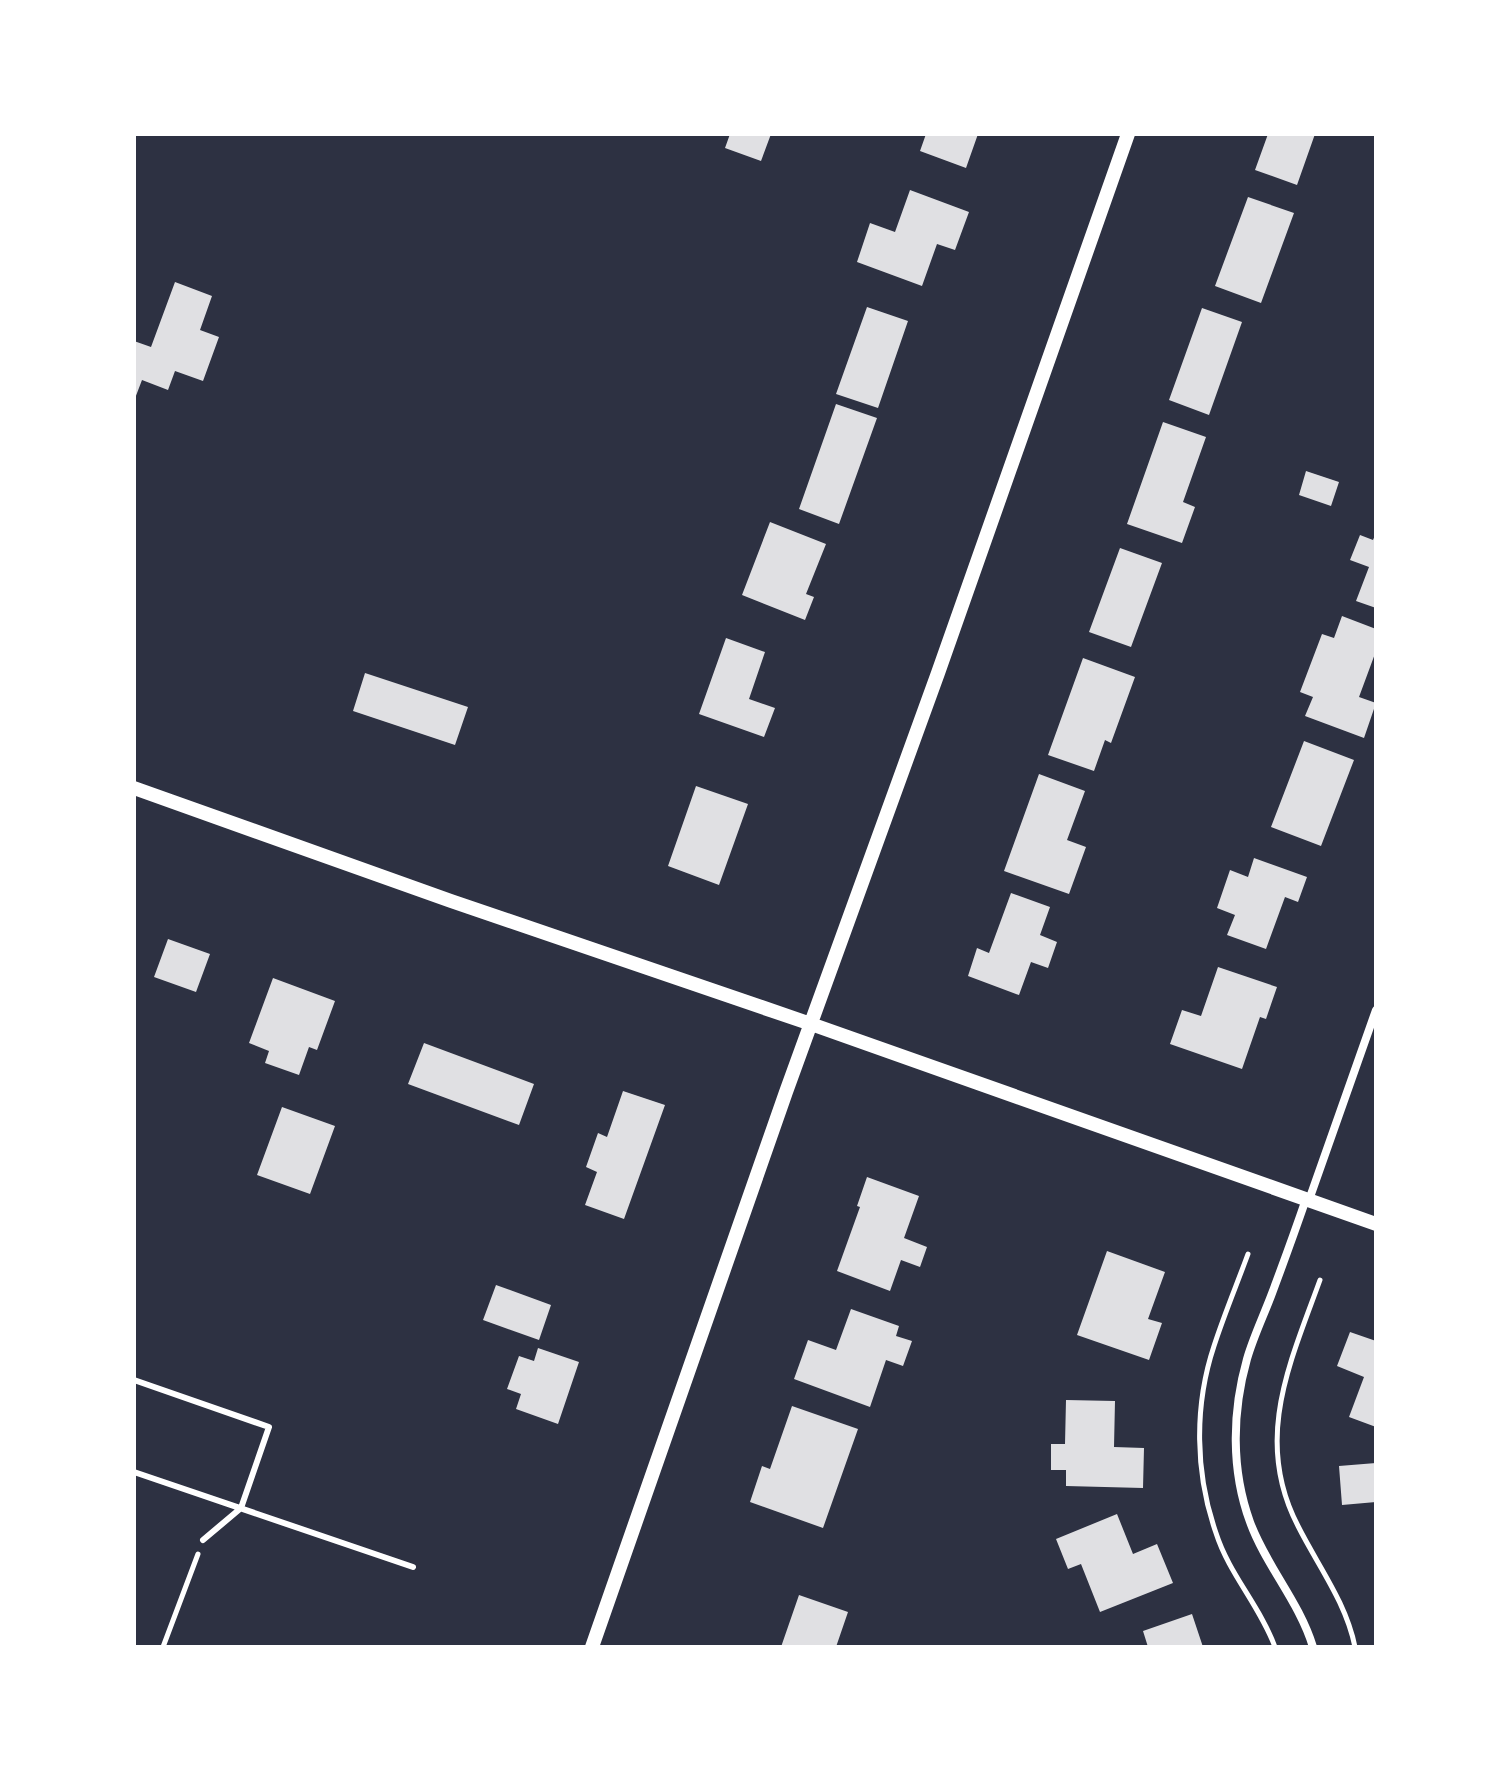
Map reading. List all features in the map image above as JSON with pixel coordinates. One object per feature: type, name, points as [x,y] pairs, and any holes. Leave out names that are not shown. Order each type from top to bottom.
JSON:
[{"type":"street","points":[[592,1647],[1128,134]]},
{"type":"street","points":[[134,788],[1376,1224]]},
{"type":"street","points":[[1313,1647],[1300,1613],[1250,1521],[1238,1474],[1236,1431],[1239,1393],[1248,1358],[1376,1010]]},
{"type":"lane","points":[[134,1380],[269,1427],[241,1508],[203,1540]]},
{"type":"lane","points":[[134,1472],[413,1567]]},
{"type":"path","points":[[1320,1280],[1287,1370],[1280,1400],[1278,1467],[1289,1507],[1336,1595],[1355,1647]]},
{"type":"path","points":[[163,1647],[203,1540]]},
{"type":"building","points":[[730,134],[771,134],[761,161],[725,148]]},
{"type":"building","points":[[926,134],[978,134],[966,168],[920,151]]},
{"type":"building","points":[[1268,134],[1315,134],[1297,185],[1255,170]]},
{"type":"building","points":[[910,190],[969,212],[955,250],[937,244],[922,286],[857,262],[870,223],[895,232]]},
{"type":"building","points":[[1248,197],[1294,213],[1261,303],[1215,286]]},
{"type":"building","points":[[175,282],[212,296],[200,330],[219,337],[203,381],[175,371],[168,390],[142,380],[134,401],[134,341],[151,347]]},
{"type":"building","points":[[867,307],[908,321],[878,408],[836,394]]},
{"type":"building","points":[[1202,308],[1242,322],[1209,415],[1169,400]]},
{"type":"building","points":[[836,404],[877,418],[839,524],[799,509]]},
{"type":"building","points":[[1163,422],[1206,437],[1183,502],[1195,507],[1182,543],[1127,524]]},
{"type":"building","points":[[1306,471],[1339,482],[1331,506],[1299,495]]},
{"type":"building","points":[[770,522],[826,544],[806,594],[814,597],[805,620],[742,595]]},
{"type":"building","points":[[1376,533],[1376,608],[1356,601],[1369,567],[1350,560],[1360,535],[1373,540]]},
{"type":"building","points":[[1120,548],[1162,563],[1131,647],[1089,632]]},
{"type":"building","points":[[1342,616],[1376,629],[1376,651],[1359,697],[1376,703],[1364,738],[1305,716],[1313,697],[1300,692],[1322,634],[1334,638]]},
{"type":"building","points":[[726,638],[765,652],[749,699],[775,708],[764,737],[699,714]]},
{"type":"building","points":[[1083,658],[1135,677],[1111,743],[1105,740],[1094,771],[1048,755]]},
{"type":"building","points":[[365,673],[468,707],[455,745],[353,711]]},
{"type":"building","points":[[1304,741],[1354,760],[1321,846],[1271,827]]},
{"type":"building","points":[[1039,774],[1085,791],[1067,840],[1086,847],[1069,894],[1004,871]]},
{"type":"building","points":[[696,786],[748,804],[719,885],[668,866]]},
{"type":"building","points":[[1254,858],[1307,877],[1298,902],[1285,897],[1266,949],[1227,935],[1235,915],[1217,908],[1230,870],[1248,877]]},
{"type":"building","points":[[1011,893],[1050,907],[1040,935],[1057,942],[1048,968],[1031,962],[1019,995],[968,976],[977,948],[989,953]]},
{"type":"building","points":[[168,939],[210,954],[196,992],[154,977]]},
{"type":"building","points":[[1218,967],[1277,987],[1266,1019],[1260,1017],[1242,1069],[1170,1044],[1182,1010],[1201,1016]]},
{"type":"building","points":[[273,978],[335,1001],[317,1050],[309,1047],[299,1075],[265,1063],[269,1051],[249,1043]]},
{"type":"building","points":[[424,1043],[534,1084],[519,1125],[408,1084]]},
{"type":"building","points":[[623,1091],[665,1105],[624,1219],[585,1205],[597,1172],[586,1167],[598,1133],[607,1137]]},
{"type":"building","points":[[282,1107],[335,1126],[310,1194],[257,1175]]},
{"type":"building","points":[[867,1177],[919,1196],[904,1238],[927,1247],[920,1267],[901,1260],[890,1291],[837,1271],[860,1207],[857,1206]]},
{"type":"building","points":[[1107,1251],[1165,1272],[1148,1319],[1162,1323],[1149,1360],[1077,1335]]},
{"type":"building","points":[[496,1285],[551,1305],[539,1340],[483,1320]]},
{"type":"building","points":[[851,1309],[899,1326],[896,1336],[912,1341],[903,1366],[886,1360],[870,1407],[794,1379],[808,1340],[836,1350]]},
{"type":"building","points":[[1350,1332],[1376,1341],[1376,1427],[1349,1417],[1364,1377],[1337,1366]]},
{"type":"building","points":[[538,1348],[579,1362],[558,1424],[516,1409],[521,1394],[507,1389],[519,1356],[534,1361]]},
{"type":"building","points":[[1066,1400],[1115,1401],[1114,1447],[1144,1448],[1143,1488],[1066,1486],[1066,1470],[1051,1470],[1051,1444],[1065,1444]]},
{"type":"building","points":[[792,1406],[858,1429],[823,1528],[750,1502],[762,1466],[770,1469]]},
{"type":"building","points":[[1376,1463],[1376,1502],[1342,1505],[1339,1466]]},
{"type":"building","points":[[1117,1514],[1133,1554],[1157,1544],[1173,1583],[1100,1612],[1081,1564],[1068,1569],[1056,1539]]},
{"type":"building","points":[[799,1595],[848,1612],[836,1647],[781,1647]]},
{"type":"building","points":[[1192,1614],[1203,1647],[1148,1647],[1143,1631]]}]
